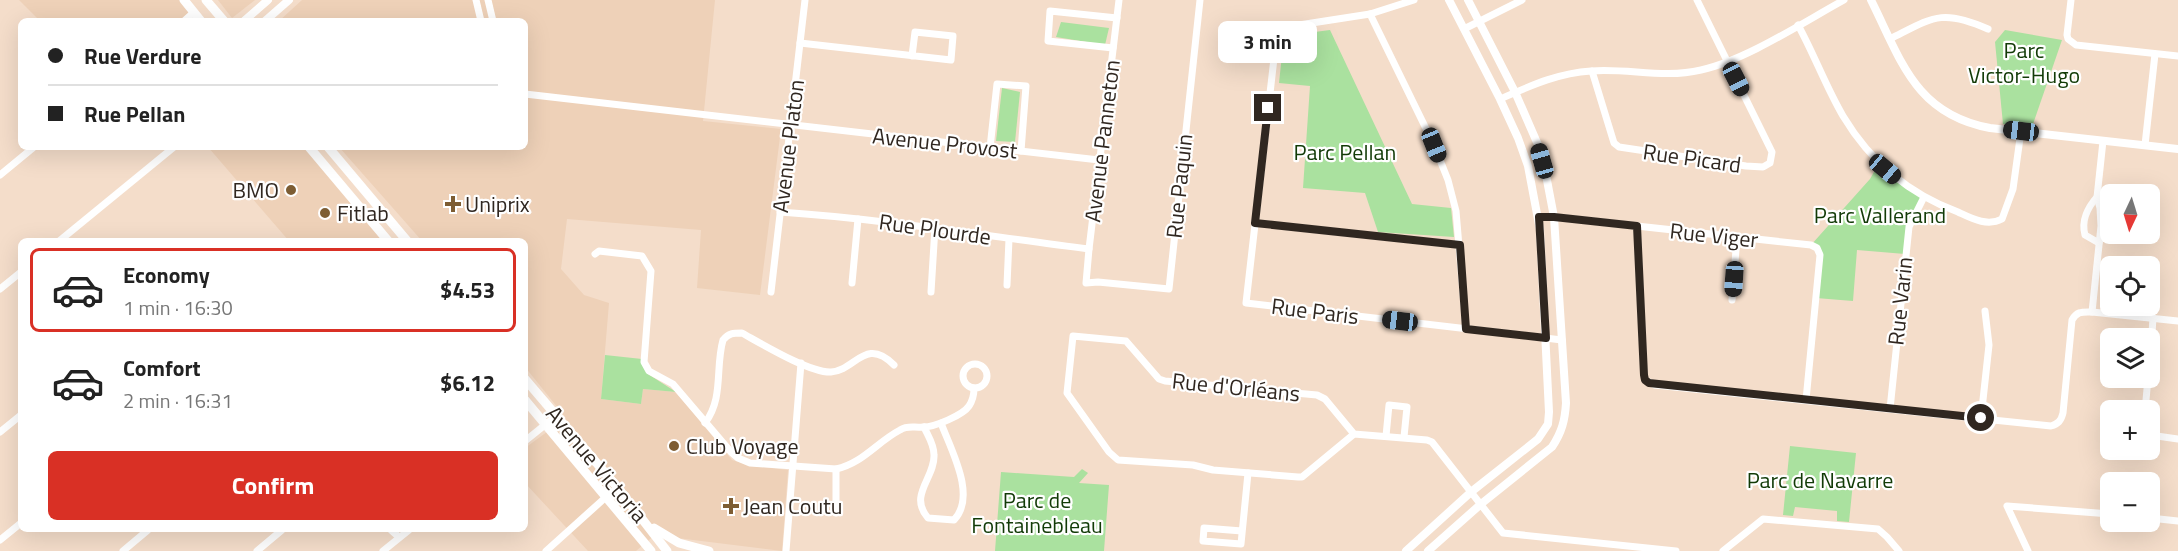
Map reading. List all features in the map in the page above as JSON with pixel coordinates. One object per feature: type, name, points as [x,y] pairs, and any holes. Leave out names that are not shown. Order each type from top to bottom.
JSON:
[{"type":"main road","points":[[184,0],[199,18]]},
{"type":"main road","points":[[206,0],[221,18]]},
{"type":"main road","points":[[312,150],[386,238]]},
{"type":"main road","points":[[331,150],[405,238]]},
{"type":"main road","name":"Avenue Victoria","points":[[528,383],[648,524],[667,551]]},
{"type":"main road","name":"Avenue Victoria","points":[[528,404],[651,551]]},
{"type":"main road","points":[[648,524],[678,543],[709,551]]},
{"type":"street","points":[[247,18],[268,0]]},
{"type":"street","points":[[268,18],[289,0]]},
{"type":"street","points":[[476,0],[481,18]]},
{"type":"street","points":[[488,0],[492,18]]},
{"type":"street","name":"Avenue Platon","points":[[771,292],[806,0]]},
{"type":"street","name":"Avenue Panneton","points":[[1086,283],[1119,0]]},
{"type":"street","name":"Rue Paquin","points":[[1086,283],[1098,282],[1169,290],[1200,0]]},
{"type":"street","points":[[1414,0],[1370,14],[1286,27],[1277,32],[1255,223],[1460,245]]},
{"type":"street","points":[[1406,551],[1471,492],[1538,439],[1548,424],[1539,217],[1528,166],[1500,99],[1449,0]]},
{"type":"street","points":[[1428,551],[1481,504],[1552,447],[1565,422],[1566,403],[1554,217],[1539,147],[1515,92],[1468,0]]},
{"type":"street","points":[[1464,29],[1522,0]]},
{"type":"street","points":[[1697,0],[1729,61]]},
{"type":"street","points":[[1500,99],[1549,78],[1592,71],[1678,74],[1710,68],[1729,61],[1844,0]]},
{"type":"street","points":[[1871,0],[1912,83],[1930,101],[1960,120],[1990,128],[2178,149]]},
{"type":"street","points":[[2071,0],[2068,39],[2076,45],[2178,56]]},
{"type":"street","points":[[1113,48],[1048,41],[1050,10],[1117,18]]},
{"type":"street","points":[[187,18],[194,12]]},
{"type":"street","points":[[1370,14],[1434,145],[1448,180],[1456,211],[1466,329]]},
{"type":"street","points":[[1890,39],[1934,17],[1970,21],[1988,29]]},
{"type":"street","points":[[1798,25],[1843,116],[1861,141],[1885,169],[1924,197],[1979,221],[1988,223],[2002,219],[2013,189],[2021,131]]},
{"type":"street","points":[[801,43],[912,56],[951,60],[953,36],[915,32],[912,56]]},
{"type":"street","points":[[2145,145],[2155,54]]},
{"type":"street","name":"Rue Picard","points":[[1592,71],[1614,143],[1619,147],[1763,167],[1770,163],[1772,152],[1729,61]]},
{"type":"street","points":[[990,148],[997,84],[1026,86],[1021,151]]},
{"type":"street","name":"Avenue Provost","points":[[528,94],[1100,160]]},
{"type":"street","points":[[2092,312],[2099,243],[2100,208],[2097,197],[2103,141]]},
{"type":"street","points":[[0,176],[30,150]]},
{"type":"street","points":[[63,238],[170,150]]},
{"type":"street","name":"Rue Varin","points":[[1890,409],[1909,227],[1924,197]]},
{"type":"street","points":[[2097,197],[2091,205],[2083,228],[2085,235],[2099,243]]},
{"type":"street","name":"Rue Plourde","points":[[780,212],[935,227],[1089,249]]},
{"type":"street","name":"Rue Viger","points":[[1539,217],[1811,245],[1817,248],[1820,255],[1806,400]]},
{"type":"street","points":[[852,283],[858,219]]},
{"type":"street","name":"Rue Paris","points":[[1255,223],[1246,303],[1562,340]]},
{"type":"street","points":[[1637,226],[1645,380],[1655,385],[2051,426],[2057,424],[2063,413],[2072,320],[2079,312],[2178,321]]},
{"type":"street","points":[[931,292],[935,227]]},
{"type":"street","points":[[1732,300],[1737,237]]},
{"type":"street","points":[[1007,285],[1009,239]]},
{"type":"street","points":[[595,254],[599,251],[642,256],[651,271],[644,362],[648,371],[673,384],[731,452],[750,463],[836,469],[857,462],[897,431],[906,427],[924,428],[941,423],[966,410],[973,399],[974,388]]},
{"type":"street","points":[[0,290],[18,275]]},
{"type":"street","points":[[1981,418],[1989,345],[1985,312]]},
{"type":"street","points":[[2152,328],[2153,318]]},
{"type":"street","points":[[705,423],[712,414],[717,401],[722,345],[727,335],[733,333],[742,333],[822,372],[837,371],[861,356],[869,354],[886,358],[894,365]]},
{"type":"street","name":"Rue d'Orléans","points":[[1248,473],[1213,470],[1194,465],[1118,460],[1109,452],[1067,393],[1073,336],[1126,342],[1159,379],[1165,381],[1317,395],[1325,399],[1354,434]]},
{"type":"street","points":[[786,551],[801,363]]},
{"type":"street","points":[[1386,436],[1389,405],[1407,407],[1404,437]]},
{"type":"street","points":[[528,439],[556,416]]},
{"type":"street","points":[[0,432],[18,417]]},
{"type":"street","points":[[924,428],[931,441],[934,454],[933,468],[923,485],[921,497],[923,512],[928,518],[954,520],[961,512],[964,485],[941,423]]},
{"type":"street","points":[[1242,531],[1204,528],[1203,542],[1241,544],[1248,473],[1302,477],[1354,434],[1404,437],[1432,442],[1499,529],[1509,535],[1676,551]]},
{"type":"street","points":[[2160,437],[2178,440]]},
{"type":"street","points":[[836,469],[836,513]]},
{"type":"street","points":[[546,551],[618,488]]},
{"type":"street","points":[[2028,551],[2007,506],[2100,513]]},
{"type":"street","points":[[1723,551],[1762,519],[1878,529],[1899,551]]},
{"type":"street","points":[[2160,519],[2178,521]]},
{"type":"street","points":[[0,540],[18,525]]},
{"type":"street","points":[[123,551],[146,532]]},
{"type":"street","points":[[257,551],[280,532]]},
{"type":"street","points":[[393,532],[399,537]]},
{"type":"street","points":[[383,551],[406,532]]},
{"type":"shaded area","points":[[19,0],[179,0],[194,18],[37,18]]},
{"type":"shaded area","points":[[218,0],[255,0],[232,18]]},
{"type":"shaded area","points":[[302,0],[715,0],[703,121],[781,129],[760,295],[697,288],[701,230],[567,219],[561,269],[584,295],[609,303],[601,399],[641,404],[643,389],[676,392],[732,460],[752,466],[788,470],[782,551],[677,538],[662,529],[636,551],[588,551],[528,486],[528,446],[566,418],[528,371],[528,238],[419,238],[342,150],[528,150],[528,18],[282,18]]},
{"type":"shaded area","points":[[211,150],[307,150],[381,238],[286,238]]},
{"type":"green space","points":[[1061,22],[1109,28],[1105,45],[1056,37]]},
{"type":"green space","name":"Parc Pellan","points":[[1330,30],[1412,204],[1451,208],[1454,237],[1378,232],[1365,193],[1303,188],[1310,86],[1279,83],[1284,36]]},
{"type":"green space","name":"Parc Victor-Hugo","points":[[2005,30],[2062,40],[2032,127],[2003,124],[1995,42]]},
{"type":"green space","points":[[1002,88],[1020,92],[1015,142],[996,141]]},
{"type":"green space","name":"Parc Vallerand","points":[[1879,163],[1924,197],[1913,216],[1905,254],[1857,250],[1853,301],[1816,298],[1820,255],[1811,245],[1870,179]]},
{"type":"green space","points":[[605,355],[642,359],[648,374],[676,392],[643,389],[641,404],[601,399]]},
{"type":"green space","name":"Parc de Navarre","points":[[1790,446],[1856,453],[1849,522],[1837,521],[1837,511],[1795,507],[1793,516],[1783,515]]},
{"type":"green space","name":"Parc de Fontainebleau","points":[[1082,469],[1088,473],[1079,483],[1109,485],[1104,551],[995,551],[1001,472],[1074,477]]},
{"type":"place","name":"BMO","points":[[291,190]]},
{"type":"place","name":"Uniprix","points":[[453,204]]},
{"type":"place","name":"Fitlab","points":[[325,213]]},
{"type":"place","name":"Club Voyage","points":[[674,446]]},
{"type":"place","name":"Jean Coutu","points":[[731,506]]},
{"type":"route","points":[[1268,108],[1255,223],[1460,245],[1466,329],[1546,338],[1539,217],[1637,226],[1644,375],[1645,380],[1649,383],[1981,418]]}]
